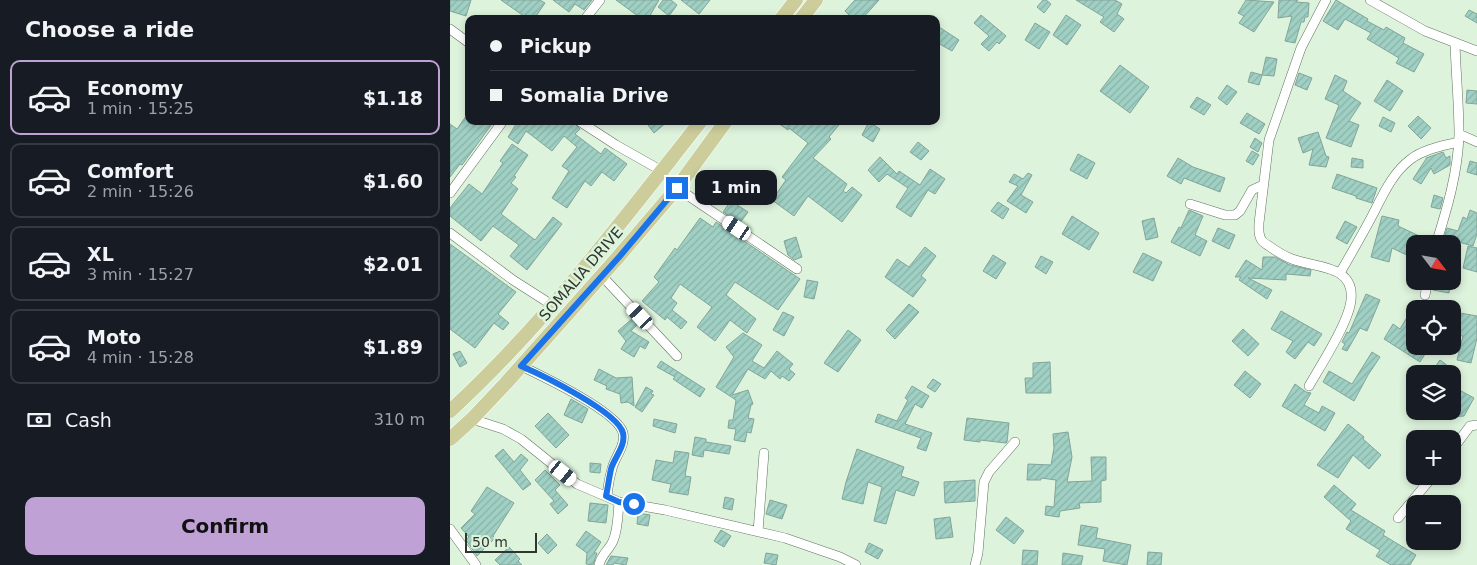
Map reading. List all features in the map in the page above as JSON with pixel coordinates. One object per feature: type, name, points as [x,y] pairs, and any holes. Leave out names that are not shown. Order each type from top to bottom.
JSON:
[{"type":"main road","points":[[784,15],[796,0]]},
{"type":"main road","points":[[804,15],[816,0]]},
{"type":"main road","name":"SOMALIA DRIVE","points":[[450,411],[552,305],[662,171],[697,125]]},
{"type":"main road","name":"SOMALIA DRIVE","points":[[450,440],[472,419],[602,276],[677,188],[723,125]]},
{"type":"street","points":[[588,15],[600,0]]},
{"type":"street","points":[[1310,386],[1333,345],[1348,311],[1352,299],[1349,283],[1340,273],[1293,260],[1274,250],[1261,241],[1259,233],[1262,185],[1269,140],[1301,48],[1326,0]]},
{"type":"street","points":[[1370,0],[1425,31],[1477,51]]},
{"type":"street","points":[[450,29],[465,41]]},
{"type":"street","points":[[1439,235],[1455,170],[1458,138],[1455,44]]},
{"type":"street","points":[[450,193],[500,125]]},
{"type":"street","points":[[585,125],[662,171]]},
{"type":"street","points":[[1340,273],[1373,215],[1382,194],[1400,168],[1413,157],[1458,138],[1477,142]]},
{"type":"street","points":[[1190,204],[1225,215],[1235,215],[1240,211],[1252,190],[1262,185]]},
{"type":"street","points":[[677,188],[797,270]]},
{"type":"street","points":[[450,233],[513,280],[552,305]]},
{"type":"street","points":[[602,276],[677,356]]},
{"type":"street","points":[[1425,294],[1426,290]]},
{"type":"street","points":[[521,366],[580,396],[616,423],[623,432],[623,442],[612,467],[606,496]]},
{"type":"street","points":[[472,419],[515,435],[577,484],[619,502],[665,510],[758,532],[840,556],[856,565]]},
{"type":"street","points":[[1461,438],[1470,426],[1477,425]]},
{"type":"street","points":[[975,565],[978,553],[984,482],[989,472],[1015,442]]},
{"type":"street","points":[[758,532],[764,453]]},
{"type":"street","points":[[1398,518],[1426,485]]},
{"type":"street","points":[[599,565],[601,558],[613,541],[619,502]]},
{"type":"street","points":[[450,529],[476,565]]},
{"type":"building","points":[[450,0],[471,0],[465,16],[450,11]]},
{"type":"building","points":[[501,0],[540,0],[545,3],[537,15],[522,15]]},
{"type":"building","points":[[553,0],[592,0],[584,10],[575,4],[569,12]]},
{"type":"building","points":[[616,0],[659,0],[650,15],[637,15]]},
{"type":"building","points":[[663,0],[671,0],[677,5],[670,15],[658,7]]},
{"type":"building","points":[[681,0],[710,0],[699,14]]},
{"type":"building","points":[[855,0],[879,0],[866,15],[849,15],[845,11]]},
{"type":"building","points":[[1043,0],[1051,4],[1044,13],[1037,7]]},
{"type":"building","points":[[1076,0],[1115,0],[1122,4],[1117,14],[1124,19],[1114,32],[1100,22],[1104,17]]},
{"type":"building","points":[[1246,0],[1274,2],[1254,32],[1239,23],[1244,16],[1238,13]]},
{"type":"building","points":[[1279,0],[1298,0],[1296,2],[1309,3],[1308,17],[1305,17],[1304,22],[1301,22],[1295,43],[1285,41],[1292,16],[1278,18]]},
{"type":"building","points":[[1336,0],[1368,19],[1367,21],[1384,30],[1386,27],[1405,38],[1403,43],[1424,54],[1414,72],[1396,63],[1399,58],[1367,39],[1371,33],[1345,19],[1338,30],[1323,21]]},
{"type":"building","points":[[1469,10],[1477,14],[1477,23],[1465,16]]},
{"type":"building","points":[[981,15],[1006,36],[989,51],[981,44],[989,36],[974,23]]},
{"type":"building","points":[[1066,15],[1081,25],[1067,45],[1053,35]]},
{"type":"building","points":[[1035,23],[1050,32],[1039,49],[1025,40]]},
{"type":"building","points":[[940,28],[959,40],[952,51],[940,44]]},
{"type":"building","points":[[1266,57],[1277,59],[1274,76],[1262,75]]},
{"type":"building","points":[[1120,65],[1149,87],[1130,113],[1100,91]]},
{"type":"building","points":[[1251,72],[1262,75],[1259,85],[1248,82]]},
{"type":"building","points":[[1299,73],[1312,78],[1307,90],[1295,85]]},
{"type":"building","points":[[1335,75],[1347,81],[1343,91],[1361,103],[1349,121],[1359,125],[1351,147],[1326,138],[1339,105],[1325,99]]},
{"type":"building","points":[[1387,80],[1403,91],[1390,111],[1374,101]]},
{"type":"building","points":[[1227,85],[1237,92],[1227,105],[1218,98]]},
{"type":"building","points":[[1467,90],[1477,91],[1477,104],[1466,103]]},
{"type":"building","points":[[1197,97],[1211,105],[1204,115],[1190,107]]},
{"type":"building","points":[[1247,113],[1265,124],[1259,134],[1240,123]]},
{"type":"building","points":[[1418,116],[1431,128],[1421,139],[1408,126]]},
{"type":"building","points":[[1383,117],[1395,123],[1391,132],[1379,126]]},
{"type":"building","points":[[465,118],[465,125],[491,125],[462,165],[460,164],[450,177],[450,124],[457,129]]},
{"type":"building","points":[[516,125],[576,125],[580,129],[575,134],[601,154],[605,148],[627,164],[614,181],[602,172],[591,186],[585,181],[567,208],[552,198],[569,171],[562,166],[577,147],[564,136],[552,151],[526,131],[518,144],[508,137]]},
{"type":"building","points":[[648,125],[663,125],[654,133]]},
{"type":"building","points":[[781,125],[839,125],[829,137],[831,139],[813,158],[847,184],[843,191],[846,193],[852,187],[862,195],[842,222],[808,196],[794,216],[772,200],[786,180],[782,177],[808,143],[789,128],[788,130]]},
{"type":"building","points":[[867,125],[874,125],[880,129],[873,142],[862,135]]},
{"type":"building","points":[[1318,132],[1326,156],[1329,157],[1326,167],[1309,165],[1313,149],[1303,153],[1298,138]]},
{"type":"building","points":[[1255,138],[1262,143],[1258,152],[1250,147]]},
{"type":"building","points":[[918,142],[929,151],[921,160],[910,152]]},
{"type":"building","points":[[512,144],[528,155],[511,183],[518,189],[501,214],[535,240],[553,217],[562,224],[527,270],[510,256],[519,245],[493,226],[481,241],[450,216],[450,208],[469,184],[482,194],[503,163],[500,161]]},
{"type":"building","points":[[1252,151],[1259,155],[1253,165],[1246,161]]},
{"type":"building","points":[[1443,152],[1446,158],[1450,156],[1450,165],[1434,174],[1431,168],[1421,184],[1413,179],[1426,158]]},
{"type":"building","points":[[1078,154],[1095,163],[1087,179],[1070,170]]},
{"type":"building","points":[[880,157],[897,174],[899,171],[920,185],[930,169],[945,179],[935,194],[928,190],[911,217],[896,207],[908,188],[887,174],[879,182],[868,170]]},
{"type":"building","points":[[1178,158],[1193,167],[1225,178],[1220,192],[1184,178],[1181,184],[1167,176]]},
{"type":"building","points":[[1352,158],[1363,160],[1363,168],[1351,167]]},
{"type":"building","points":[[1470,161],[1477,163],[1477,175],[1467,172]]},
{"type":"building","points":[[1028,173],[1032,175],[1021,195],[1033,202],[1026,213],[1007,201],[1018,186],[1009,182],[1014,174],[1023,179]]},
{"type":"building","points":[[1337,174],[1377,188],[1372,203],[1332,188]]},
{"type":"building","points":[[1434,195],[1443,198],[1440,209],[1431,207]]},
{"type":"building","points":[[731,201],[748,212],[740,223],[723,212]]},
{"type":"building","points":[[998,202],[1009,209],[1003,219],[991,211]]},
{"type":"building","points":[[1189,210],[1203,216],[1195,235],[1207,241],[1200,256],[1171,242],[1179,227],[1181,228]]},
{"type":"building","points":[[1470,210],[1477,213],[1477,234],[1473,246],[1461,243],[1461,235],[1445,235],[1447,228],[1458,231],[1463,217],[1467,219]]},
{"type":"building","points":[[1072,216],[1099,233],[1089,250],[1062,234]]},
{"type":"building","points":[[1382,216],[1399,220],[1398,226],[1417,235],[1406,235],[1406,255],[1392,248],[1389,262],[1371,257]]},
{"type":"building","points":[[700,218],[713,227],[716,222],[800,279],[778,310],[735,282],[726,295],[756,319],[747,333],[730,320],[715,341],[697,327],[712,307],[680,284],[671,298],[677,303],[672,310],[687,322],[681,329],[667,317],[665,320],[642,301],[659,282],[654,277],[675,248],[677,250]]},
{"type":"building","points":[[1154,218],[1158,237],[1146,240],[1142,221]]},
{"type":"building","points":[[1345,221],[1357,227],[1347,244],[1336,238]]},
{"type":"building","points":[[1218,228],[1235,235],[1229,249],[1212,241]]},
{"type":"building","points":[[796,237],[802,257],[794,260],[788,255],[784,241]]},
{"type":"building","points":[[450,244],[516,292],[498,314],[509,323],[503,330],[494,323],[475,348],[450,329]]},
{"type":"building","points":[[1468,246],[1477,248],[1477,272],[1463,268]]},
{"type":"building","points":[[925,247],[936,256],[921,276],[926,280],[913,297],[885,277],[897,259],[909,267]]},
{"type":"building","points":[[1143,253],[1162,262],[1153,281],[1133,272]]},
{"type":"building","points":[[993,255],[1006,263],[996,279],[983,271]]},
{"type":"building","points":[[1041,256],[1053,262],[1046,274],[1035,267]]},
{"type":"building","points":[[1263,257],[1275,257],[1290,265],[1311,270],[1310,276],[1286,274],[1286,280],[1248,278],[1272,290],[1267,299],[1239,280],[1241,277],[1235,277],[1246,260],[1262,270]]},
{"type":"building","points":[[807,280],[818,282],[814,299],[804,297]]},
{"type":"building","points":[[1433,290],[1450,290],[1449,293]]},
{"type":"building","points":[[1366,294],[1380,300],[1367,331],[1360,328],[1347,351],[1342,349],[1345,344],[1342,342],[1347,332],[1349,333]]},
{"type":"building","points":[[909,304],[919,312],[895,339],[886,330]]},
{"type":"building","points":[[1281,311],[1322,334],[1314,346],[1308,342],[1295,359],[1286,352],[1293,341],[1271,329]]},
{"type":"building","points":[[783,312],[794,317],[784,336],[773,330]]},
{"type":"building","points":[[1461,313],[1477,316],[1477,338],[1471,363],[1457,360],[1458,355],[1461,355],[1463,336],[1461,336]]},
{"type":"building","points":[[633,318],[638,324],[631,331],[649,342],[645,349],[640,346],[634,357],[621,349],[626,341],[618,331]]},
{"type":"building","points":[[1406,319],[1406,353],[1384,339],[1393,324],[1400,329]]},
{"type":"building","points":[[1243,329],[1259,344],[1248,356],[1232,341]]},
{"type":"building","points":[[848,330],[861,340],[838,372],[824,363]]},
{"type":"building","points":[[743,333],[762,345],[752,361],[764,368],[777,351],[793,364],[789,369],[795,374],[789,381],[782,376],[780,379],[771,371],[765,379],[748,369],[732,395],[748,390],[753,404],[751,405],[748,418],[754,419],[751,433],[747,432],[745,442],[734,440],[736,429],[728,428],[729,420],[733,420],[736,400],[716,387],[734,357],[726,347]]},
{"type":"building","points":[[460,351],[467,363],[460,367],[453,354]]},
{"type":"building","points":[[1372,352],[1380,357],[1354,401],[1323,382],[1329,371],[1352,384]]},
{"type":"building","points":[[1409,355],[1424,355],[1420,362]]},
{"type":"building","points":[[1440,360],[1447,365],[1436,365]]},
{"type":"building","points":[[661,361],[705,389],[700,397],[673,379],[675,377],[657,367]]},
{"type":"building","points":[[1050,362],[1051,393],[1026,393],[1025,378],[1033,378],[1033,363]]},
{"type":"building","points":[[599,369],[616,378],[632,377],[634,406],[628,402],[621,403],[620,394],[606,389],[607,386],[594,380]]},
{"type":"building","points":[[1245,371],[1261,384],[1250,398],[1234,385]]},
{"type":"building","points":[[933,379],[941,384],[935,392],[927,387]]},
{"type":"building","points":[[1295,384],[1306,392],[1311,393],[1304,405],[1319,413],[1322,406],[1335,413],[1325,431],[1282,406]]},
{"type":"building","points":[[912,386],[929,396],[922,408],[915,404],[905,424],[932,433],[926,451],[917,448],[921,438],[875,422],[878,414],[897,421],[908,400],[905,398]]},
{"type":"building","points":[[646,387],[653,391],[651,394],[654,395],[642,412],[635,407]]},
{"type":"building","points":[[1461,391],[1474,398],[1464,416],[1461,416]]},
{"type":"building","points":[[571,399],[588,409],[582,423],[564,415]]},
{"type":"building","points":[[548,413],[569,435],[556,448],[535,426]]},
{"type":"building","points":[[967,418],[1009,423],[1007,442],[964,440]]},
{"type":"building","points":[[654,419],[677,424],[675,433],[653,426]]},
{"type":"building","points":[[1348,424],[1381,455],[1369,469],[1353,455],[1338,478],[1317,465]]},
{"type":"building","points":[[1068,432],[1072,457],[1067,482],[1092,481],[1091,457],[1106,457],[1106,480],[1101,481],[1101,502],[1079,503],[1080,508],[1060,511],[1059,517],[1045,515],[1046,506],[1054,507],[1056,480],[1041,478],[1041,480],[1027,480],[1028,464],[1051,465],[1054,448],[1053,434]]},
{"type":"building","points":[[695,437],[706,439],[706,442],[731,446],[729,454],[704,450],[703,457],[692,455]]},
{"type":"building","points":[[503,449],[514,462],[521,454],[528,460],[520,470],[531,484],[523,490],[495,456]]},
{"type":"building","points":[[857,449],[904,467],[901,476],[919,482],[914,496],[896,490],[886,524],[874,521],[882,487],[868,482],[863,504],[842,499]]},
{"type":"building","points":[[675,451],[689,453],[685,476],[691,477],[688,495],[669,492],[671,484],[652,480],[656,460],[673,463]]},
{"type":"building","points":[[590,463],[601,464],[600,473],[590,472]]},
{"type":"building","points":[[545,470],[560,485],[555,490],[568,505],[558,514],[550,504],[554,501],[535,480]]},
{"type":"building","points":[[975,480],[975,501],[945,503],[944,482]]},
{"type":"building","points":[[1334,485],[1356,504],[1351,510],[1385,531],[1383,535],[1416,555],[1410,565],[1391,565],[1376,556],[1380,550],[1346,529],[1351,521],[1324,497]]},
{"type":"building","points":[[487,487],[514,503],[493,536],[495,538],[477,556],[466,540],[469,537],[461,528],[475,514],[471,511]]},
{"type":"building","points":[[725,497],[734,499],[732,510],[723,508]]},
{"type":"building","points":[[770,500],[787,505],[782,519],[766,514]]},
{"type":"building","points":[[590,503],[608,505],[606,523],[588,521]]},
{"type":"building","points":[[638,513],[650,515],[648,526],[637,524]]},
{"type":"building","points":[[950,517],[953,537],[936,539],[934,519]]},
{"type":"building","points":[[1006,517],[1024,531],[1014,544],[996,530]]},
{"type":"building","points":[[1081,525],[1098,528],[1096,538],[1131,545],[1127,565],[1103,561],[1105,549],[1078,545]]},
{"type":"building","points":[[721,530],[731,536],[724,547],[714,541]]},
{"type":"building","points":[[586,531],[601,542],[594,553],[597,553],[593,565],[586,564],[587,553],[576,545]]},
{"type":"building","points":[[547,534],[557,545],[548,554],[538,543]]},
{"type":"building","points":[[869,543],[883,550],[878,559],[865,552]]},
{"type":"building","points":[[509,547],[520,559],[518,561],[522,565],[500,565],[495,560]]},
{"type":"building","points":[[1023,550],[1038,551],[1037,565],[1022,565]]},
{"type":"building","points":[[1148,552],[1162,553],[1161,565],[1147,565]]},
{"type":"building","points":[[766,553],[778,555],[776,565],[764,563]]},
{"type":"building","points":[[1063,553],[1083,556],[1081,565],[1062,565]]},
{"type":"building","points":[[611,556],[628,558],[626,565],[614,563],[613,565],[606,565]]},
{"type":"route","points":[[634,504],[619,502],[606,496],[612,467],[623,442],[623,432],[616,423],[580,396],[521,366],[620,256],[677,188]]}]
